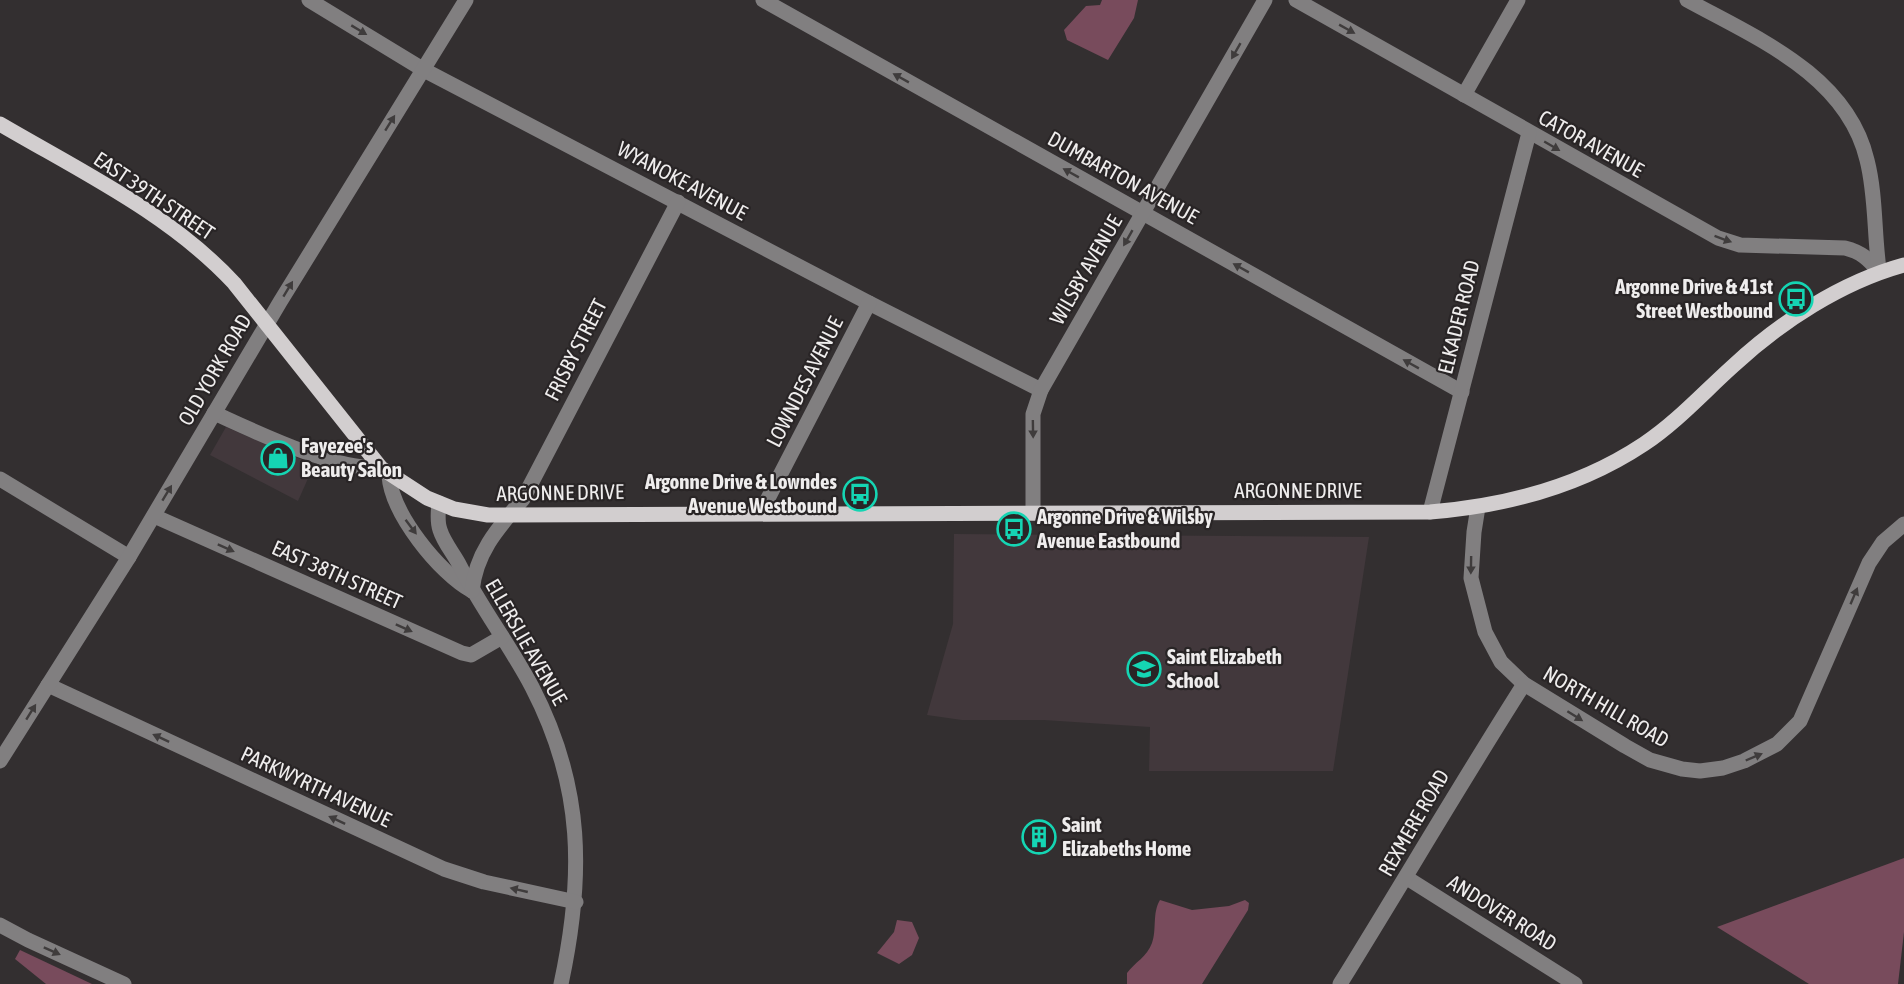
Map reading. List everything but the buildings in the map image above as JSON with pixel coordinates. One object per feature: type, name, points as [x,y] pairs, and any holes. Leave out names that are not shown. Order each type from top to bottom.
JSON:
[{"type":"main road","name":"EAST 39TH STREET","points":[[0,124],[185,237],[228,276],[267,324]]},
{"type":"main road","name":"ARGONNE DRIVE","points":[[385,471],[415,492],[438,503],[470,512],[509,516],[761,512],[1430,512],[1478,507],[1563,484],[1628,454],[1682,414],[1734,365],[1778,329],[1826,299],[1879,272],[1904,265]]},
{"type":"main road","points":[[267,324],[385,471]]},
{"type":"street","name":"WYANOKE AVENUE","points":[[309,0],[424,69],[869,303],[1041,390]]},
{"type":"street","name":"OLD YORK ROAD","points":[[0,761],[129,557],[267,324],[466,0]]},
{"type":"street","name":"DUMBARTON AVENUE","points":[[763,0],[1462,393]]},
{"type":"street","name":"WILSBY AVENUE","points":[[1033,513],[1033,414],[1041,390],[1265,0]]},
{"type":"street","name":"CATOR AVENUE","points":[[1296,0],[1718,238],[1740,245],[1845,248],[1857,251],[1870,259],[1879,272]]},
{"type":"street","points":[[1464,95],[1518,0]]},
{"type":"street","points":[[1688,0],[1802,66],[1834,97],[1854,128],[1867,159],[1879,272]]},
{"type":"street","name":"ELKADER ROAD","points":[[1430,512],[1462,393],[1482,302],[1529,133]]},
{"type":"street","name":"FRISBY STREET","points":[[472,591],[478,559],[490,537],[523,499],[678,202]]},
{"type":"street","name":"LOWNDES AVENUE","points":[[761,512],[869,303]]},
{"type":"street","points":[[214,413],[327,459],[363,469],[385,471],[401,513],[449,575],[472,591]]},
{"type":"street","points":[[0,479],[129,557]]},
{"type":"street","name":"ELLERSLIE AVENUE","points":[[438,503],[439,528],[472,591],[502,637],[546,717],[565,775],[576,842],[576,902],[561,984]]},
{"type":"street","name":"NORTH HILL ROAD","points":[[1478,507],[1471,570],[1485,632],[1502,662],[1524,684],[1650,760],[1700,771],[1723,768],[1744,761],[1770,748],[1800,721],[1869,563],[1883,542],[1904,524]]},
{"type":"street","name":"EAST 38TH STREET","points":[[154,516],[462,653],[471,655],[502,637]]},
{"type":"street","name":"REXMERE ROAD","points":[[1340,984],[1407,878],[1464,778],[1524,684]]},
{"type":"street","name":"PARKWYRTH AVENUE","points":[[48,685],[435,865],[484,882],[576,902]]},
{"type":"street","name":"ANDOVER ROAD","points":[[1407,878],[1575,984]]},
{"type":"street","points":[[0,925],[124,984]]},
{"type":"shaded area","points":[[1102,0],[1138,0],[1134,18],[1108,60],[1067,40],[1064,30],[1086,6],[1100,5]]},
{"type":"shaded area","points":[[226,427],[314,465],[298,501],[210,455]]},
{"type":"shaded area","name":"Saint Elizabeth School","points":[[954,534],[1369,537],[1333,771],[1149,771],[1150,727],[1044,720],[962,720],[927,715],[953,624]]},
{"type":"shaded area","points":[[1904,858],[1904,932],[1898,984],[1809,984],[1717,927]]},
{"type":"shaded area","points":[[1160,900],[1192,910],[1229,906],[1245,900],[1249,903],[1248,910],[1202,984],[1127,984],[1127,973],[1147,952],[1152,943],[1156,910]]},
{"type":"shaded area","points":[[897,920],[912,922],[919,938],[912,955],[899,964],[877,953],[894,932]]},
{"type":"shaded area","points":[[20,950],[92,984],[46,984],[15,959]]},
{"type":"place","name":"Argonne Drive & 41st Street Westbound","points":[[1796,299]]},
{"type":"place","name":"Fayezee's Beauty Salon","points":[[278,458]]},
{"type":"place","name":"Argonne Drive & Lowndes Avenue Westbound","points":[[860,494]]},
{"type":"place","name":"Argonne Drive & Wilsby Avenue Eastbound","points":[[1014,529]]},
{"type":"place","name":"Saint Elizabeth School","points":[[1144,669]]},
{"type":"place","name":"Saint Elizabeths Home","points":[[1039,837]]}]
